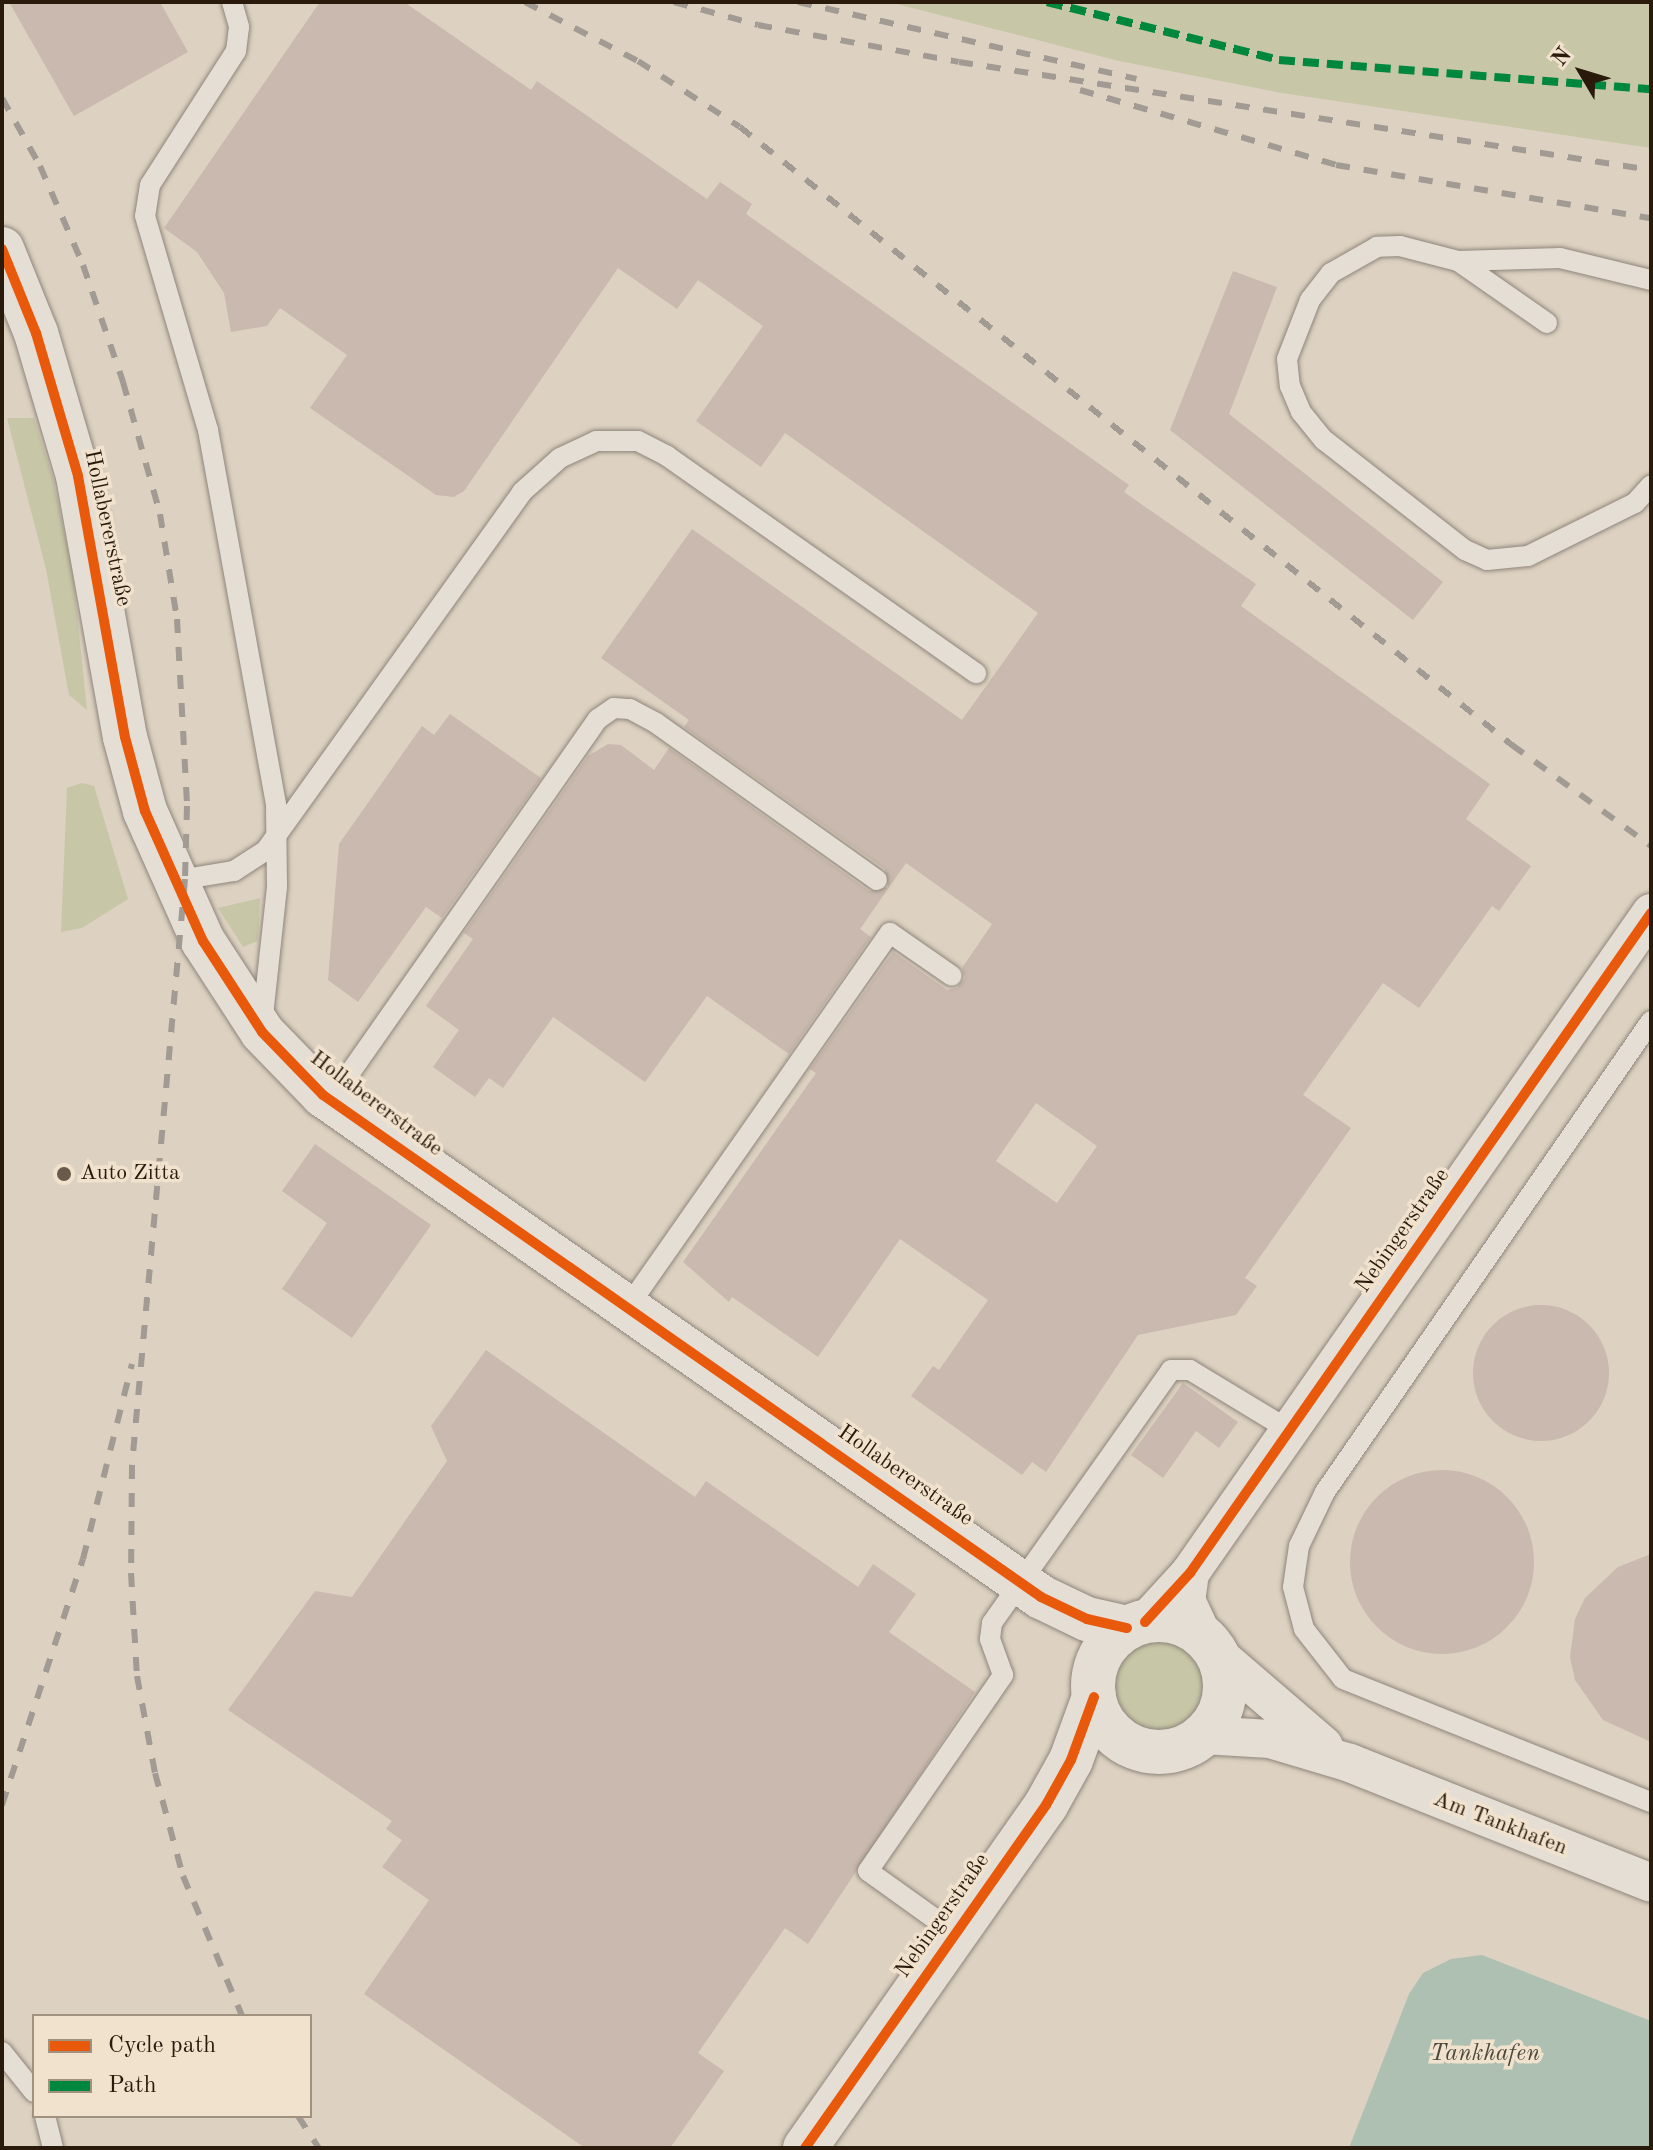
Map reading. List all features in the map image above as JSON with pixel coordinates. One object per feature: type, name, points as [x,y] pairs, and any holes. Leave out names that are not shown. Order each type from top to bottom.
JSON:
[{"type":"street","name":"Hollabererstraße","points":[[2,249],[36,333],[74,462],[125,737],[145,811],[173,881],[228,986],[262,1032],[331,1100],[1031,1590],[1087,1619],[1136,1625]]},
{"type":"street","name":"Nebingerstraße","points":[[805,2148],[1046,1805],[1071,1760],[1110,1641],[1136,1625],[1190,1573],[1651,913]]},
{"type":"street","points":[[1094,1683],[1110,1730],[1141,1749],[1179,1748],[1203,1735],[1222,1703],[1224,1678],[1186,1600],[1190,1573]]},
{"type":"street","name":"Hollabererstraße","points":[[1031,1590],[1081,1638],[1094,1683]]},
{"type":"street","points":[[1136,1625],[1175,1622],[1210,1645]]},
{"type":"street","name":"Am Tankhafen","points":[[1210,1645],[1282,1714],[1350,1763]]},
{"type":"street","name":"Am Tankhafen","points":[[1203,1735],[1270,1739],[1350,1763],[1651,1883]]},
{"type":"street","name":"Nebingerstraße","points":[[1046,1805],[1101,1767],[1141,1749]]},
{"type":"lane","points":[[232,2],[239,27],[236,51],[150,185],[145,216],[208,430],[263,723],[278,835],[262,1032]]},
{"type":"lane","points":[[1651,280],[1560,258],[1458,261],[1400,246],[1377,247],[1331,273],[1310,300],[1287,359],[1301,412],[1324,440],[1465,550],[1487,560],[1528,556],[1635,503],[1651,485]]},
{"type":"lane","points":[[1458,261],[1547,323]]},
{"type":"lane","points":[[173,881],[248,866],[278,835],[522,492],[560,458],[596,441],[622,438],[654,448],[976,673]]},
{"type":"lane","points":[[331,1100],[598,719],[614,708],[630,709],[656,723],[877,880]]},
{"type":"lane","points":[[627,1308],[890,933],[952,976]]},
{"type":"lane","points":[[1651,1021],[1325,1492],[1299,1546],[1293,1587],[1304,1629],[1343,1679],[1651,1802]]},
{"type":"lane","points":[[956,1934],[868,1871],[1003,1675],[993,1654],[992,1623],[1031,1590],[1171,1370],[1190,1370],[1289,1430]]},
{"type":"lane","points":[[2,2052],[32,2090]]},
{"type":"lane","points":[[46,2118],[53,2148]]},
{"type":"shaded area","points":[[889,2],[1651,2],[1651,148],[1282,93],[1119,61]]},
{"type":"shaded area","points":[[7,418],[34,418],[53,478],[73,575],[87,710],[69,695],[46,569]]},
{"type":"shaded area","points":[[82,783],[94,786],[128,899],[82,928],[61,932],[67,788]]},
{"type":"shaded area","points":[[260,898],[258,941],[243,947],[218,908]]},
{"type":"shaded area","points":[[1160,1640],[1177,1643],[1192,1653],[1202,1668],[1205,1685],[1202,1702],[1192,1717],[1177,1727],[1160,1730],[1143,1727],[1128,1717],[1118,1702],[1115,1685],[1118,1668],[1128,1653],[1143,1643]]},
{"type":"water","name":"Tankhafen","points":[[1482,1955],[1651,2021],[1651,2148],[1349,2148],[1409,1994],[1423,1973],[1451,1959]]},
{"type":"building","points":[[9,2],[160,2],[188,52],[74,116]]},
{"type":"building","points":[[320,2],[404,2],[531,90],[537,81],[707,199],[720,182],[752,204],[746,214],[1129,485],[1124,492],[1256,584],[1241,606],[1490,784],[1466,819],[1531,866],[1499,911],[1492,906],[1419,1008],[1383,983],[1303,1095],[1351,1128],[1245,1278],[1257,1286],[1236,1315],[1138,1335],[1046,1472],[1032,1462],[1022,1475],[911,1396],[933,1366],[939,1370],[988,1300],[900,1239],[818,1357],[732,1297],[729,1302],[683,1262],[816,1073],[810,1069],[893,952],[947,990],[957,988],[965,978],[962,968],[992,924],[906,863],[860,929],[871,937],[789,1054],[707,996],[645,1082],[553,1017],[503,1088],[489,1078],[475,1097],[433,1067],[459,1030],[426,1006],[473,939],[464,933],[588,756],[608,744],[621,745],[654,770],[669,748],[869,891],[888,887],[885,869],[684,727],[689,720],[601,658],[692,529],[962,720],[1038,613],[785,433],[761,467],[696,421],[763,326],[698,280],[677,309],[618,268],[464,491],[454,497],[436,495],[310,408],[347,355],[280,308],[267,326],[231,332],[224,293],[197,252],[164,228]],"holes":[[[1036,1103],[1097,1146],[1057,1203],[996,1161]]]},
{"type":"building","points":[[1233,271],[1277,287],[1229,414],[1443,582],[1413,620],[1170,430]]},
{"type":"building","points":[[450,714],[541,778],[442,918],[426,907],[358,1002],[328,980],[339,844],[422,726],[434,735]]},
{"type":"building","points":[[315,1144],[431,1225],[352,1338],[282,1289],[327,1223],[282,1191]]},
{"type":"building","points":[[1541,1305],[1567,1310],[1589,1325],[1604,1347],[1609,1373],[1604,1399],[1589,1421],[1567,1436],[1541,1441],[1515,1436],[1493,1421],[1478,1399],[1473,1373],[1478,1347],[1493,1325],[1515,1310]]},
{"type":"building","points":[[486,1350],[695,1497],[706,1481],[858,1587],[873,1564],[916,1594],[889,1632],[975,1692],[808,1944],[785,1928],[698,2053],[724,2071],[670,2148],[585,2148],[364,1994],[429,1900],[382,1867],[402,1840],[386,1829],[392,1821],[228,1710],[315,1591],[352,1597],[447,1461],[431,1426]]},
{"type":"building","points":[[1183,1383],[1238,1422],[1219,1448],[1196,1431],[1163,1478],[1131,1455]]},
{"type":"building","points":[[1442,1470],[1477,1477],[1507,1497],[1527,1527],[1534,1562],[1527,1597],[1507,1627],[1477,1647],[1442,1654],[1407,1647],[1377,1627],[1357,1597],[1350,1562],[1357,1527],[1377,1497],[1407,1477]]},
{"type":"building","points":[[1651,1554],[1651,1742],[1603,1720],[1575,1680],[1570,1657],[1575,1619],[1585,1598],[1618,1567]]},
{"type":"railway","points":[[525,2],[638,61],[740,127],[1512,745],[1651,846]]},
{"type":"railway","points":[[674,2],[758,25],[959,62],[1651,170]]},
{"type":"railway","points":[[798,2],[1136,79]]},
{"type":"railway","points":[[1080,90],[1336,165],[1651,218]]},
{"type":"railway","points":[[2,98],[40,166],[83,265],[123,382],[160,514],[177,619],[187,806],[185,879],[132,1465],[131,1573],[137,1676],[155,1773],[183,1876],[241,2014]]},
{"type":"railway","points":[[2,1805],[83,1559],[132,1364]]},
{"type":"railway","points":[[299,2118],[319,2148]]},
{"type":"marked path","points":[[1047,2],[1279,60],[1651,89]]},
{"type":"cycle path","points":[[2,249],[36,333],[78,476],[125,737],[145,811],[203,941],[262,1032],[323,1095],[1041,1597],[1087,1619],[1127,1628]]},
{"type":"cycle path","points":[[1145,1622],[1190,1573],[1651,913]]},
{"type":"cycle path","points":[[805,2148],[1046,1805],[1071,1760],[1094,1697]]},
{"type":"place","name":"Auto Zitta","points":[[64,1174]]}]
